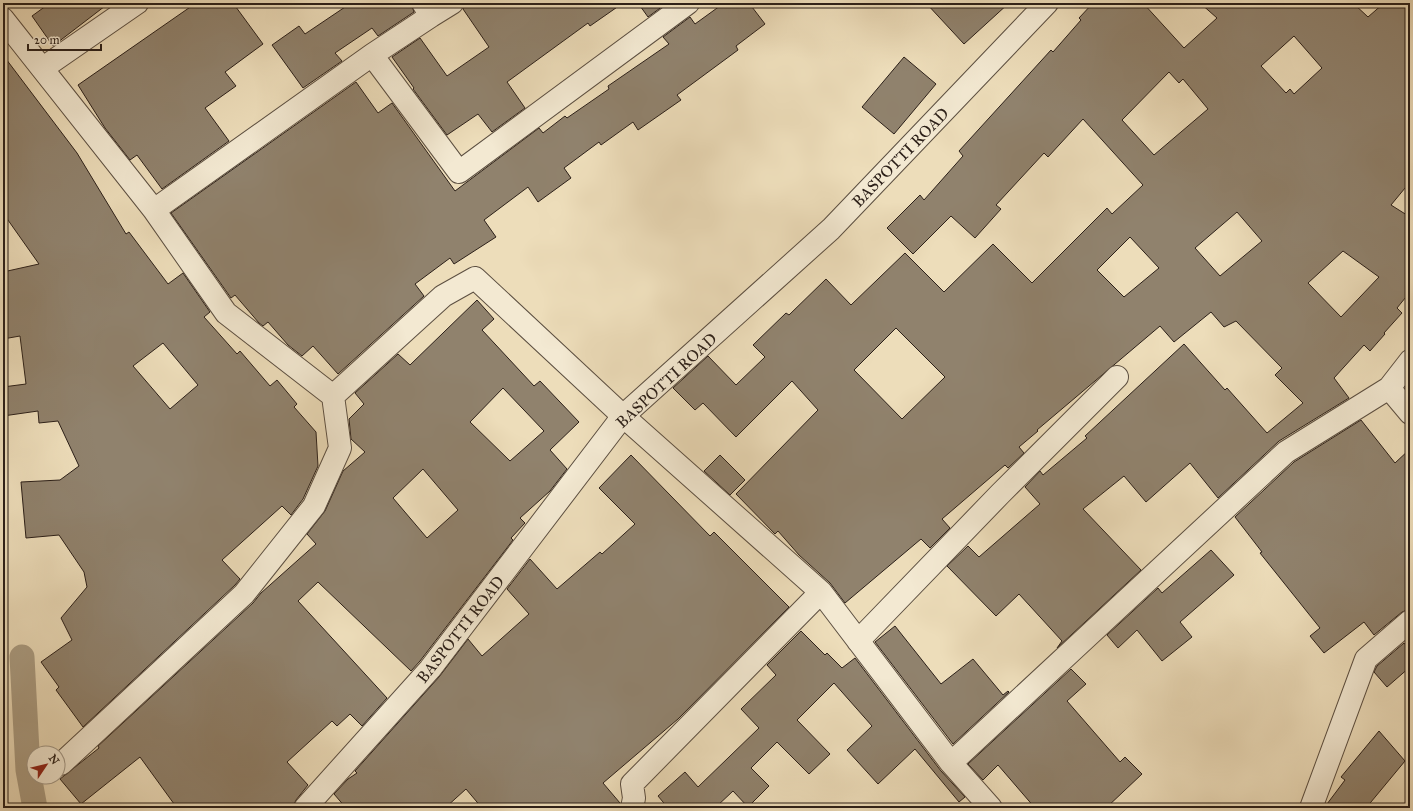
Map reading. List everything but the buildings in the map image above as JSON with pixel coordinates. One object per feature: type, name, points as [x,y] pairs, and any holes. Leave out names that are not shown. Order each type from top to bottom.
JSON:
[{"type":"street","points":[[43,68],[137,3]]},
{"type":"street","points":[[154,210],[372,55],[427,10],[452,3]]},
{"type":"street","points":[[372,55],[459,172],[688,3]]},
{"type":"street","name":"BASPOTTI ROAD","points":[[306,808],[430,669],[623,416],[831,229],[1041,5]]},
{"type":"street","points":[[3,19],[154,210],[226,313],[333,396],[340,448],[314,506],[244,594],[66,758]]},
{"type":"street","points":[[333,396],[443,296],[475,278],[623,416],[821,592],[951,763],[991,808]]},
{"type":"street","points":[[951,763],[1286,452],[1388,388],[1410,361]]},
{"type":"street","points":[[858,641],[1000,494],[1117,377]]},
{"type":"street","points":[[1388,388],[1410,413]]},
{"type":"street","points":[[632,808],[634,798],[632,784],[821,592]]},
{"type":"street","points":[[1311,808],[1366,659],[1410,621]]},
{"type":"waterway","points":[[22,657],[28,770],[35,808]]}]
